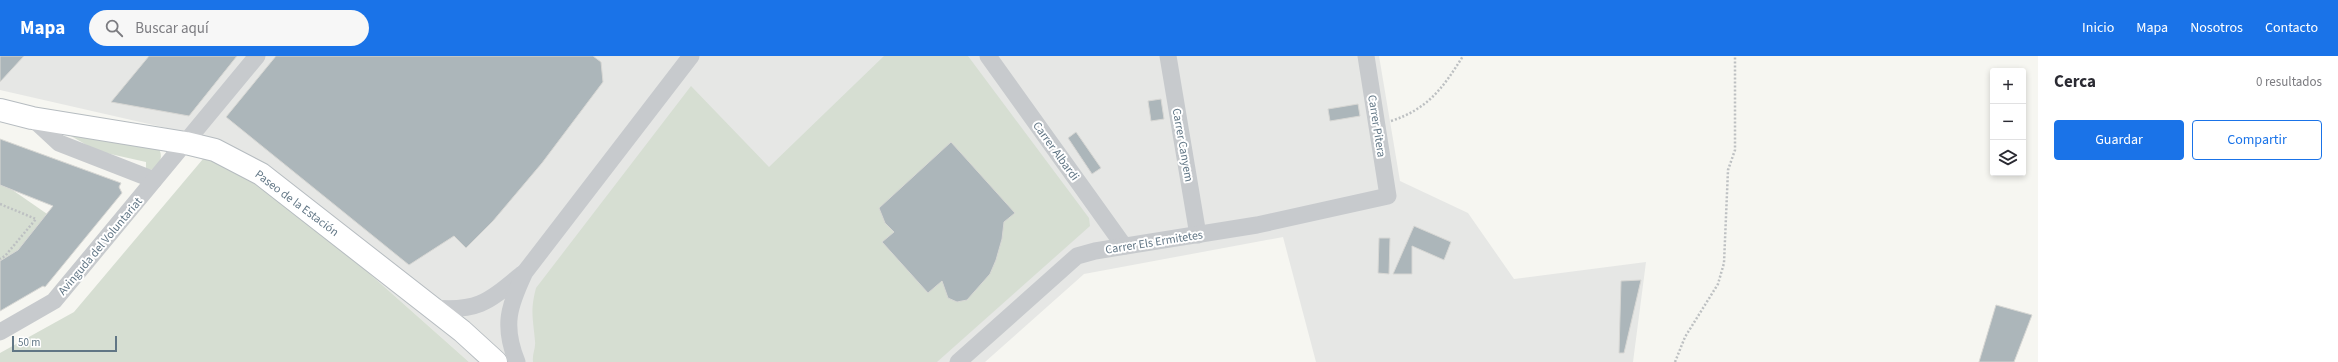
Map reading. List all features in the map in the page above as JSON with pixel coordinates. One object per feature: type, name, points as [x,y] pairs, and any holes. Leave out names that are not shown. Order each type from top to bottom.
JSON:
[{"type":"street","name":"Avinguda del Voluntariat","points":[[0,332],[54,301],[257,56]]},
{"type":"street","points":[[517,362],[508,330],[507,317],[514,295],[525,272],[691,56]]},
{"type":"street","name":"Carrer Albardi","points":[[988,56],[1124,246]]},
{"type":"street","name":"Carrer Canyem","points":[[1168,56],[1198,235]]},
{"type":"street","name":"Carrer Pitera","points":[[1366,56],[1388,196]]},
{"type":"street","name":"Paseo de la Estación","points":[[0,110],[32,118],[186,143],[215,150],[261,174],[462,331],[495,360]]},
{"type":"street","points":[[32,118],[59,142],[154,180]]},
{"type":"street","name":"Carrer Els Ermitetes","points":[[958,362],[1077,256],[1124,246],[1257,225],[1388,196]]},
{"type":"street","points":[[433,308],[456,310],[471,308],[490,300],[525,272]]},
{"type":"street","points":[[462,331],[462,322],[471,308]]},
{"type":"path","points":[[1377,126],[1405,117],[1428,103],[1447,82],[1463,56]]},
{"type":"path","points":[[1675,362],[1685,336],[1718,284],[1724,263],[1728,170],[1735,150],[1735,56]]},
{"type":"path","points":[[0,204],[36,219],[5,256],[0,259]]},
{"type":"shaded area","points":[[0,56],[1379,56],[1400,181],[1468,213],[1514,279],[1646,262],[1633,362],[1316,362],[1283,237],[1084,274],[985,362],[469,362],[219,140],[0,90]]},
{"type":"shaded area","points":[[884,56],[968,56],[1089,218],[1090,226],[937,362],[533,362],[535,344],[533,309],[536,288],[691,86],[769,167]]},
{"type":"shaded area","points":[[64,132],[158,147],[161,157],[158,165],[153,170],[146,169],[146,162],[97,151]]},
{"type":"shaded area","points":[[219,140],[469,362],[0,362],[0,353],[74,312]]},
{"type":"shaded area","points":[[0,185],[11,189],[50,216],[0,269]]},
{"type":"building","points":[[0,56],[24,56],[0,82]]},
{"type":"building","points":[[149,56],[237,56],[189,116],[111,102]]},
{"type":"building","points":[[276,56],[593,56],[601,62],[603,82],[542,163],[493,221],[466,248],[454,236],[409,265],[226,117]]},
{"type":"building","points":[[1161,99],[1164,119],[1151,121],[1148,101]]},
{"type":"building","points":[[1358,104],[1360,116],[1330,121],[1328,109]]},
{"type":"building","points":[[1076,132],[1101,168],[1092,174],[1068,138]]},
{"type":"building","points":[[0,139],[121,183],[119,187],[122,193],[45,287],[43,286],[0,311],[0,261],[18,250],[53,206],[0,185]]},
{"type":"building","points":[[951,142],[1015,213],[1004,222],[1002,239],[990,274],[967,300],[957,302],[948,298],[942,281],[928,293],[882,242],[894,232],[885,223],[879,208]]},
{"type":"building","points":[[1414,226],[1451,242],[1444,260],[1412,246],[1412,274],[1393,274]]},
{"type":"building","points":[[1379,238],[1390,238],[1389,274],[1378,273]]},
{"type":"building","points":[[1641,280],[1624,353],[1619,353],[1621,281]]},
{"type":"building","points":[[1996,305],[2032,315],[2014,362],[1979,362]]}]
